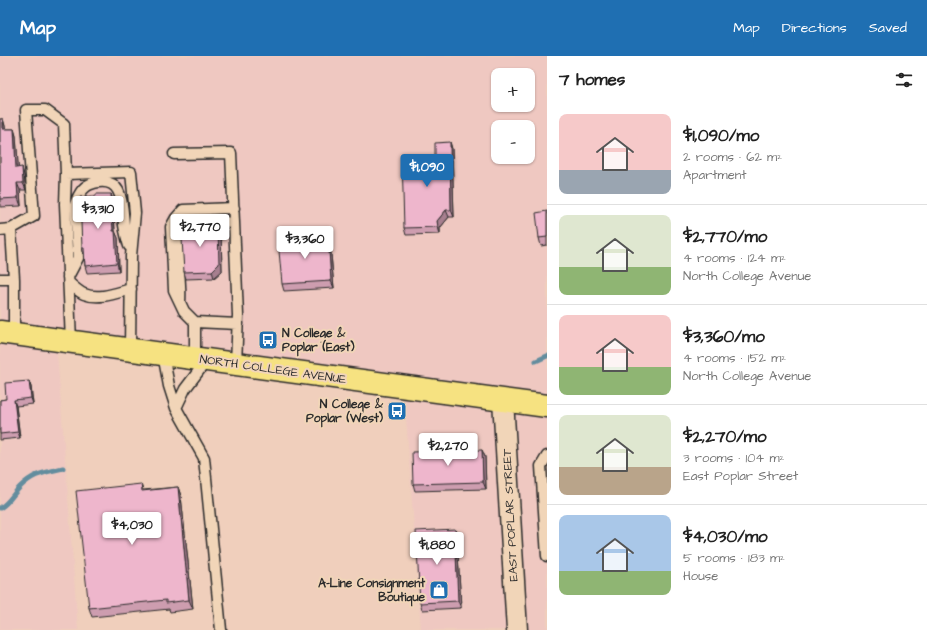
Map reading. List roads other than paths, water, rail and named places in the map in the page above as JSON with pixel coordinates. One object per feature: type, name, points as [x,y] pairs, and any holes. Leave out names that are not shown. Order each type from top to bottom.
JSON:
[{"type":"main road","name":"NORTH COLLEGE AVENUE","points":[[7,333],[547,406]]},
{"type":"street","name":"EAST POPLAR STREET","points":[[503,400],[517,630]]},
{"type":"lane","points":[[0,230],[11,229],[34,216],[26,110],[45,110],[64,124],[66,174],[65,204],[72,341]]},
{"type":"lane","points":[[174,154],[231,153],[238,324],[236,364]]},
{"type":"lane","points":[[66,174],[131,172],[135,213],[131,256],[130,349]]},
{"type":"lane","points":[[68,280],[78,258],[75,205],[77,197],[89,184],[103,182],[114,186],[119,191],[122,198],[125,227],[131,256]]},
{"type":"lane","points":[[176,408],[201,359],[195,322],[184,311],[174,290],[171,228],[176,218],[183,210],[234,208]]},
{"type":"lane","points":[[180,304],[181,289],[178,238],[180,228],[189,222],[199,221],[234,223]]},
{"type":"lane","points":[[7,333],[14,279],[11,229]]},
{"type":"lane","points":[[0,279],[14,279]]},
{"type":"lane","points":[[68,280],[84,294],[93,296],[104,296],[131,289]]},
{"type":"lane","points":[[195,322],[238,324]]},
{"type":"lane","points":[[163,354],[169,386],[176,408],[204,458],[221,630]]},
{"type":"lane","points":[[547,456],[541,466],[547,556]]},
{"type":"waterway","points":[[536,361],[547,356]]},
{"type":"waterway","points":[[0,508],[25,482],[40,474],[63,468]]},
{"type":"place","name":"N College & Poplar (East)","points":[[268,340]]},
{"type":"place","name":"N College & Poplar (West)","points":[[397,411]]},
{"type":"place","name":"A-Line Consignment Boutique","points":[[439,590]]}]
